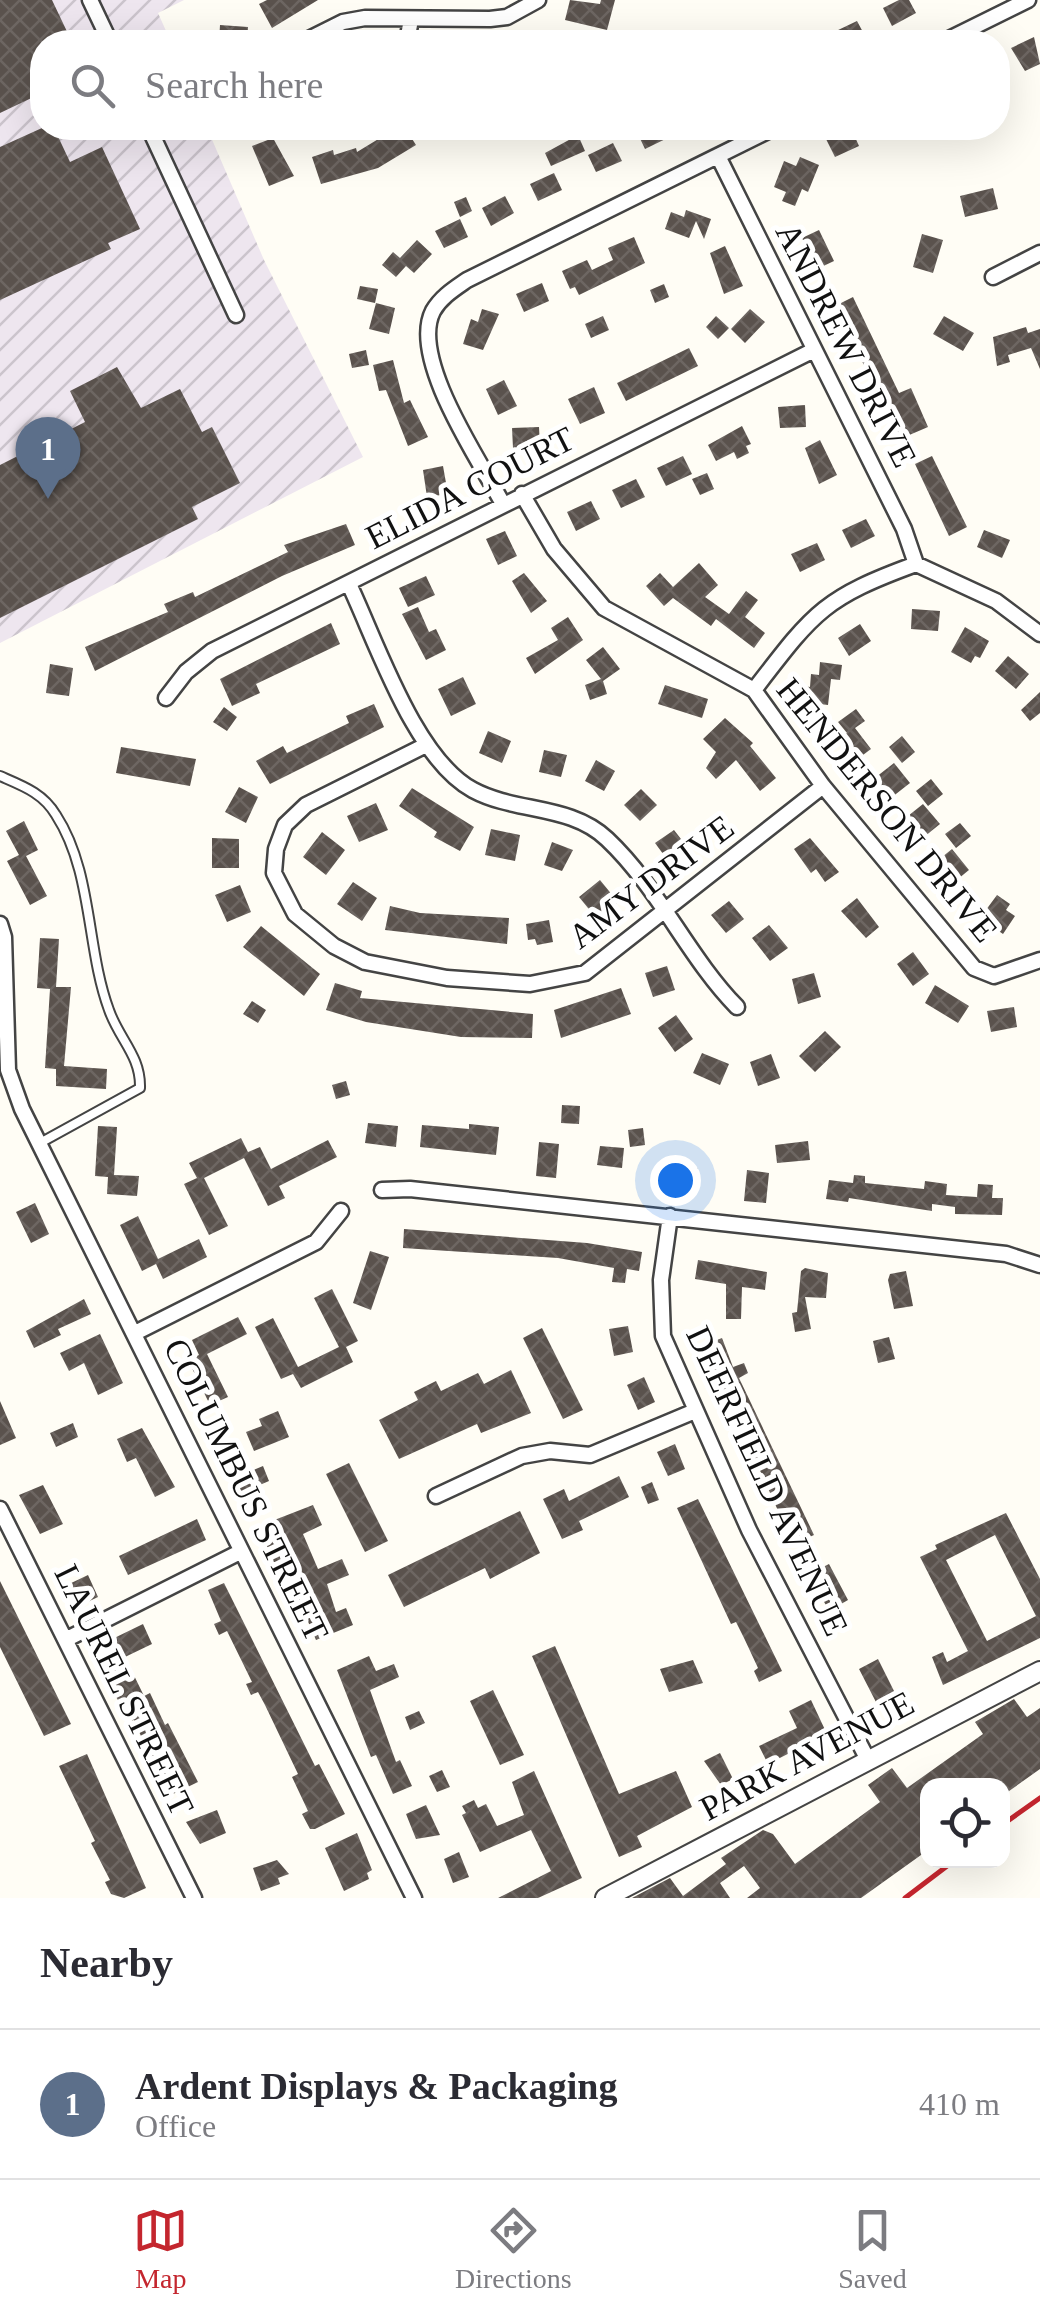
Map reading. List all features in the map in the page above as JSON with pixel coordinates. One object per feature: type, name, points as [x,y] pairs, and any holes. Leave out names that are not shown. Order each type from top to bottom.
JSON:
[{"type":"street","points":[[90,0],[104,30]]},
{"type":"street","points":[[327,30],[343,22],[507,17],[538,0]]},
{"type":"street","points":[[967,30],[1028,0]]},
{"type":"street","points":[[409,30],[411,18]]},
{"type":"street","points":[[155,140],[236,315]]},
{"type":"street","points":[[503,504],[436,378],[428,335],[432,313],[445,295],[467,280],[750,140]]},
{"type":"street","name":"ANDREW DRIVE","points":[[718,156],[904,529],[916,564]]},
{"type":"street","points":[[993,277],[1040,253]]},
{"type":"street","name":"ELIDA COURT","points":[[166,698],[186,672],[212,651],[814,350]]},
{"type":"street","name":"HENDERSON DRIVE","points":[[522,494],[565,564],[604,608],[754,690],[824,786],[974,968],[994,976],[1040,960]]},
{"type":"street","points":[[754,690],[805,624],[833,599],[916,564],[996,601],[1040,634]]},
{"type":"street","points":[[349,584],[426,744],[472,790],[589,824],[610,841],[692,947],[707,976],[737,1007]]},
{"type":"street","name":"AMY DRIVE","points":[[426,744],[306,805],[285,825],[276,849],[274,873],[282,896],[295,914],[334,946],[366,962],[402,972],[544,983],[585,973],[824,786]]},
{"type":"street","name":"COLUMBUS STREET","points":[[0,924],[4,938],[2,1020],[6,1086],[22,1109],[137,1332],[240,1552],[414,1898]]},
{"type":"street","points":[[382,1190],[410,1189],[670,1216],[1006,1254],[1040,1264]]},
{"type":"street","points":[[137,1332],[316,1242],[341,1211]]},
{"type":"street","name":"DEERFIELD AVENUE","points":[[670,1216],[661,1280],[663,1336],[749,1530],[868,1760]]},
{"type":"street","points":[[436,1496],[522,1456],[550,1451],[590,1455],[695,1411]]},
{"type":"street","name":"LAUREL STREET","points":[[0,1509],[194,1898]]},
{"type":"street","points":[[67,1639],[240,1552]]},
{"type":"street","name":"PARK AVENUE","points":[[605,1898],[1040,1671]]},
{"type":"lane","points":[[0,776],[38,793],[58,816],[82,880],[96,963],[110,1014],[141,1066],[140,1088],[40,1144]]},
{"type":"shaded area","points":[[0,0],[184,0],[158,13],[166,30],[30,30],[30,140],[212,140],[264,260],[363,457],[0,643]]},
{"type":"building","points":[[0,0],[52,0],[66,30],[30,30],[30,99],[0,113]]},
{"type":"building","points":[[267,0],[318,0],[272,28],[259,4]]},
{"type":"building","points":[[570,0],[600,4],[601,0],[615,0],[607,30],[565,20]]},
{"type":"building","points":[[909,0],[916,13],[892,26],[883,8]]},
{"type":"building","points":[[857,21],[862,30],[838,30]]},
{"type":"building","points":[[220,25],[248,27],[248,30],[220,30]]},
{"type":"building","points":[[1034,37],[1040,64],[1025,71],[1011,48]]},
{"type":"building","points":[[30,133],[30,140],[60,140],[70,162],[102,147],[140,229],[108,243],[111,249],[0,300],[0,147]]},
{"type":"building","points":[[274,140],[294,176],[269,186],[252,146]]},
{"type":"building","points":[[377,140],[413,140],[416,145],[378,168],[321,184],[312,157],[333,150],[334,155],[356,148],[357,152]]},
{"type":"building","points":[[569,140],[580,140],[585,151],[551,166],[545,153]]},
{"type":"building","points":[[641,140],[663,140],[645,149]]},
{"type":"building","points":[[826,140],[856,140],[859,146],[835,157]]},
{"type":"building","points":[[613,143],[622,161],[596,172],[588,155]]},
{"type":"building","points":[[800,157],[819,165],[808,192],[802,189],[795,206],[782,201],[786,192],[774,187],[784,161],[796,166]]},
{"type":"building","points":[[554,173],[562,190],[538,201],[530,184]]},
{"type":"building","points":[[993,188],[998,209],[965,217],[960,196]]},
{"type":"building","points":[[505,196],[514,213],[491,226],[482,208]]},
{"type":"building","points":[[466,197],[472,211],[460,217],[454,202]]},
{"type":"building","points":[[686,210],[711,219],[704,239],[696,221],[689,238],[665,229],[671,212],[684,217]]},
{"type":"building","points":[[460,219],[468,237],[444,248],[435,231]]},
{"type":"building","points":[[819,230],[834,261],[817,269],[802,238]]},
{"type":"building","points":[[922,234],[943,240],[933,273],[913,267]]},
{"type":"building","points":[[634,237],[645,263],[579,295],[575,287],[570,289],[562,271],[587,260],[592,270],[613,260],[608,248]]},
{"type":"building","points":[[417,240],[432,254],[414,273],[406,266],[396,277],[382,265],[393,252],[400,258]]},
{"type":"building","points":[[725,246],[743,286],[724,294],[710,253]]},
{"type":"building","points":[[542,283],[549,301],[524,312],[516,294]]},
{"type":"building","points":[[664,284],[669,297],[655,303],[650,290]]},
{"type":"building","points":[[360,286],[378,289],[375,303],[357,299]]},
{"type":"building","points":[[853,297],[899,393],[911,388],[928,427],[900,439],[835,306]]},
{"type":"building","points":[[376,303],[395,308],[389,334],[369,329]]},
{"type":"building","points":[[482,309],[499,314],[483,350],[463,344],[471,319],[478,322]]},
{"type":"building","points":[[750,309],[765,322],[745,343],[731,329]]},
{"type":"building","points":[[603,316],[609,330],[591,338],[585,324]]},
{"type":"building","points":[[716,316],[729,328],[718,339],[706,327]]},
{"type":"building","points":[[944,316],[974,333],[963,351],[933,334]]},
{"type":"building","points":[[1026,327],[1028,333],[1040,329],[1040,369],[1031,348],[1008,355],[1010,362],[997,366],[993,337]]},
{"type":"building","points":[[689,348],[698,366],[626,401],[617,383]]},
{"type":"building","points":[[366,350],[369,365],[352,368],[349,354]]},
{"type":"building","points":[[393,360],[404,403],[410,400],[428,437],[408,446],[386,390],[379,391],[373,365]]},
{"type":"building","points":[[117,367],[141,408],[180,389],[202,432],[212,427],[240,483],[192,507],[198,519],[0,618],[0,465],[85,422],[70,391]]},
{"type":"building","points":[[504,380],[517,406],[498,415],[486,389]]},
{"type":"building","points":[[594,387],[605,413],[580,424],[568,399]]},
{"type":"building","points":[[805,405],[806,427],[780,428],[778,407]]},
{"type":"building","points":[[742,426],[751,444],[746,446],[749,453],[737,459],[734,452],[716,461],[708,445]]},
{"type":"building","points":[[539,427],[540,447],[513,448],[512,428]]},
{"type":"building","points":[[820,440],[837,475],[819,484],[805,448]]},
{"type":"building","points":[[683,456],[692,474],[666,486],[657,468]]},
{"type":"building","points":[[932,456],[967,527],[949,536],[915,464]]},
{"type":"building","points":[[443,466],[448,494],[427,497],[423,470]]},
{"type":"building","points":[[707,473],[714,489],[700,495],[692,479]]},
{"type":"building","points":[[636,479],[645,497],[621,508],[612,490]]},
{"type":"building","points":[[591,501],[600,519],[576,531],[567,512]]},
{"type":"building","points":[[866,519],[875,536],[851,548],[842,530]]},
{"type":"building","points":[[346,524],[355,545],[282,576],[95,671],[85,647],[168,612],[164,604],[193,592],[195,597],[288,552],[284,545]]},
{"type":"building","points":[[984,530],[1010,540],[1002,558],[977,547]]},
{"type":"building","points":[[505,531],[517,556],[498,565],[486,539]]},
{"type":"building","points":[[817,543],[825,560],[800,572],[791,554]]},
{"type":"building","points":[[699,563],[718,585],[705,597],[729,614],[746,591],[758,600],[745,617],[765,633],[754,648],[716,619],[711,626],[673,598],[664,606],[646,586],[660,573],[673,587]]},
{"type":"building","points":[[524,573],[547,601],[531,613],[512,581]]},
{"type":"building","points":[[426,576],[435,595],[408,607],[399,588]]},
{"type":"building","points":[[418,607],[429,632],[436,629],[446,650],[426,660],[402,614]]},
{"type":"building","points":[[912,609],[940,611],[938,631],[911,629]]},
{"type":"building","points":[[568,617],[583,640],[535,674],[526,658],[558,640],[551,628]]},
{"type":"building","points":[[331,623],[340,644],[256,684],[260,693],[232,706],[220,679]]},
{"type":"building","points":[[860,624],[871,641],[849,656],[838,638]]},
{"type":"building","points":[[965,627],[989,641],[980,658],[975,656],[971,663],[951,652]]},
{"type":"building","points":[[603,647],[620,669],[603,681],[607,694],[590,700],[585,685],[601,679],[586,660]]},
{"type":"building","points":[[1008,656],[1029,674],[1016,689],[995,671]]},
{"type":"building","points":[[820,662],[842,665],[840,680],[831,679],[828,705],[802,702],[804,686],[810,687],[811,674],[819,675]]},
{"type":"building","points":[[50,664],[73,668],[69,696],[46,693]]},
{"type":"building","points":[[463,677],[476,704],[451,716],[438,689]]},
{"type":"building","points":[[665,685],[708,699],[702,718],[658,704]]},
{"type":"building","points":[[1040,692],[1040,713],[1030,721],[1021,710]]},
{"type":"building","points":[[374,704],[384,727],[270,784],[256,761],[283,746],[287,753],[349,723],[346,716]]},
{"type":"building","points":[[224,707],[237,717],[227,731],[213,722]]},
{"type":"building","points":[[856,709],[865,721],[855,728],[871,749],[855,761],[838,739],[847,733],[838,722]]},
{"type":"building","points":[[725,718],[753,743],[750,746],[776,778],[760,791],[736,760],[716,779],[706,768],[716,752],[703,739]]},
{"type":"building","points":[[488,731],[511,741],[502,763],[479,753]]},
{"type":"building","points":[[902,736],[915,752],[902,763],[889,747]]},
{"type":"building","points":[[121,747],[196,759],[190,786],[116,773]]},
{"type":"building","points":[[544,750],[567,755],[561,777],[539,772]]},
{"type":"building","points":[[596,760],[615,771],[604,791],[585,781]]},
{"type":"building","points":[[894,763],[910,783],[887,801],[871,781]]},
{"type":"building","points":[[931,779],[943,794],[928,806],[916,791]]},
{"type":"building","points":[[239,787],[258,797],[246,823],[225,812]]},
{"type":"building","points":[[412,788],[474,827],[460,851],[434,837],[437,832],[399,806]]},
{"type":"building","points":[[641,789],[657,805],[640,821],[624,805]]},
{"type":"building","points":[[376,803],[388,830],[359,842],[347,816]]},
{"type":"building","points":[[923,804],[940,824],[919,841],[903,820]]},
{"type":"building","points":[[24,821],[38,850],[26,856],[47,896],[30,905],[7,861],[19,855],[6,831]]},
{"type":"building","points":[[960,823],[971,836],[956,848],[945,834]]},
{"type":"building","points":[[491,829],[520,835],[515,861],[485,855]]},
{"type":"building","points":[[674,830],[688,848],[669,862],[655,843]]},
{"type":"building","points":[[322,832],[345,850],[326,875],[303,857]]},
{"type":"building","points":[[212,838],[239,839],[239,868],[212,868]]},
{"type":"building","points":[[810,838],[839,872],[825,882],[816,869],[811,873],[794,849]]},
{"type":"building","points":[[552,842],[573,850],[562,871],[544,865]]},
{"type":"building","points":[[952,849],[969,870],[953,883],[936,862]]},
{"type":"building","points":[[600,880],[618,902],[597,919],[579,897]]},
{"type":"building","points":[[353,882],[377,898],[362,921],[337,904]]},
{"type":"building","points":[[240,885],[251,912],[227,922],[215,895]]},
{"type":"building","points":[[997,895],[1010,904],[1006,910],[1015,916],[1003,934],[980,918]]},
{"type":"building","points":[[857,898],[879,927],[866,938],[841,911]]},
{"type":"building","points":[[729,901],[744,919],[726,933],[711,915]]},
{"type":"building","points":[[390,906],[420,913],[509,918],[507,944],[385,930]]},
{"type":"building","points":[[549,920],[553,942],[537,945],[535,939],[528,940],[526,924]]},
{"type":"building","points":[[769,925],[788,948],[770,961],[752,938]]},
{"type":"building","points":[[261,926],[320,974],[304,996],[243,947]]},
{"type":"building","points":[[40,938],[59,939],[56,987],[71,987],[64,1066],[107,1069],[106,1089],[56,1086],[56,1069],[45,1068],[50,989],[37,988]]},
{"type":"building","points":[[913,952],[929,974],[913,986],[897,964]]},
{"type":"building","points":[[667,966],[675,990],[653,997],[645,973]]},
{"type":"building","points":[[814,973],[821,997],[798,1004],[792,979]]},
{"type":"building","points":[[335,983],[362,991],[360,998],[533,1014],[532,1038],[461,1037],[366,1022],[326,1010]]},
{"type":"building","points":[[935,985],[969,1006],[958,1023],[925,1003]]},
{"type":"building","points":[[621,988],[631,1014],[561,1038],[554,1010]]},
{"type":"building","points":[[252,1001],[266,1010],[258,1023],[243,1014]]},
{"type":"building","points":[[1014,1007],[1017,1027],[991,1032],[987,1011]]},
{"type":"building","points":[[676,1015],[693,1039],[675,1052],[658,1028]]},
{"type":"building","points":[[825,1031],[841,1047],[815,1072],[799,1056]]},
{"type":"building","points":[[702,1053],[729,1064],[720,1085],[693,1073]]},
{"type":"building","points":[[771,1054],[780,1078],[758,1086],[750,1062]]},
{"type":"building","points":[[346,1081],[350,1095],[336,1099],[332,1085]]},
{"type":"building","points":[[562,1105],[580,1106],[579,1124],[561,1123]]},
{"type":"building","points":[[368,1123],[398,1126],[396,1147],[365,1143]]},
{"type":"building","points":[[469,1124],[499,1127],[496,1155],[420,1147],[422,1125],[469,1129]]},
{"type":"building","points":[[98,1126],[117,1127],[114,1175],[139,1176],[137,1196],[107,1194],[108,1177],[95,1176]]},
{"type":"building","points":[[643,1128],[645,1145],[630,1147],[628,1130]]},
{"type":"building","points":[[241,1138],[248,1152],[260,1147],[271,1169],[328,1140],[337,1157],[279,1186],[285,1198],[268,1206],[244,1158],[204,1178],[228,1226],[209,1235],[184,1184],[197,1178],[189,1163]]},
{"type":"building","points":[[808,1141],[810,1160],[777,1163],[775,1145]]},
{"type":"building","points":[[539,1142],[559,1144],[556,1178],[536,1176]]},
{"type":"building","points":[[600,1146],[624,1148],[622,1168],[597,1165]]},
{"type":"building","points":[[678,1166],[698,1168],[696,1188],[675,1186]]},
{"type":"building","points":[[747,1170],[769,1173],[766,1203],[744,1201]]},
{"type":"building","points":[[854,1175],[865,1176],[865,1183],[924,1189],[925,1181],[947,1184],[946,1195],[977,1197],[978,1184],[993,1185],[992,1198],[1003,1198],[1002,1215],[955,1214],[955,1207],[932,1204],[932,1211],[849,1198],[848,1202],[826,1199],[829,1180],[853,1183]]},
{"type":"building","points":[[35,1203],[49,1234],[31,1243],[16,1212]]},
{"type":"building","points":[[138,1216],[158,1259],[199,1239],[207,1257],[163,1279],[156,1264],[142,1271],[120,1225]]},
{"type":"building","points":[[404,1229],[587,1243],[642,1252],[639,1271],[627,1269],[625,1283],[612,1282],[614,1268],[558,1258],[403,1248]]},
{"type":"building","points":[[370,1251],[389,1257],[371,1310],[353,1303]]},
{"type":"building","points":[[698,1260],[767,1272],[765,1290],[742,1287],[741,1319],[726,1319],[726,1284],[695,1279]]},
{"type":"building","points":[[805,1268],[828,1273],[826,1298],[805,1297],[811,1329],[795,1332],[792,1313],[797,1312],[801,1271]]},
{"type":"building","points":[[906,1271],[913,1306],[894,1309],[888,1280],[890,1274]]},
{"type":"building","points":[[332,1289],[358,1341],[346,1347],[353,1362],[301,1388],[293,1374],[281,1379],[255,1327],[273,1318],[298,1367],[339,1347],[314,1298]]},
{"type":"building","points":[[84,1299],[91,1314],[58,1329],[61,1335],[34,1348],[26,1331]]},
{"type":"building","points":[[238,1317],[247,1334],[207,1354],[228,1397],[210,1405],[188,1360],[199,1355],[192,1340]]},
{"type":"building","points":[[628,1326],[633,1352],[614,1356],[609,1329]]},
{"type":"building","points":[[542,1328],[583,1410],[563,1419],[523,1338]]},
{"type":"building","points":[[100,1334],[123,1383],[98,1395],[84,1363],[69,1371],[60,1353]]},
{"type":"building","points":[[889,1337],[895,1359],[878,1363],[873,1341]]},
{"type":"building","points":[[722,1338],[733,1367],[744,1363],[748,1373],[739,1378],[814,1535],[793,1544],[714,1368],[711,1363],[699,1368],[707,1354],[704,1345]]},
{"type":"building","points":[[511,1370],[531,1413],[481,1433],[477,1424],[399,1459],[379,1420],[418,1400],[414,1392],[436,1381],[441,1391],[478,1373],[484,1384]]},
{"type":"building","points":[[644,1377],[655,1402],[638,1410],[627,1385]]},
{"type":"building","points":[[0,1401],[16,1438],[0,1445]]},
{"type":"building","points":[[278,1411],[289,1437],[254,1451],[246,1432],[262,1426],[259,1419]]},
{"type":"building","points":[[73,1423],[78,1437],[56,1447],[50,1433]]},
{"type":"building","points":[[142,1428],[175,1487],[155,1497],[136,1458],[127,1462],[117,1439]]},
{"type":"building","points":[[675,1444],[685,1469],[668,1476],[657,1452]]},
{"type":"building","points":[[349,1463],[388,1541],[365,1552],[326,1474]]},
{"type":"building","points":[[263,1466],[269,1481],[239,1494],[232,1479]]},
{"type":"building","points":[[619,1476],[629,1497],[579,1521],[583,1530],[562,1539],[543,1499],[564,1489],[569,1501]]},
{"type":"building","points":[[652,1482],[659,1500],[648,1504],[641,1487]]},
{"type":"building","points":[[43,1485],[63,1524],[40,1534],[19,1495]]},
{"type":"building","points":[[698,1499],[782,1671],[759,1682],[754,1671],[758,1668],[744,1638],[736,1622],[731,1624],[677,1508]]},
{"type":"building","points":[[313,1505],[322,1525],[303,1534],[318,1569],[342,1559],[349,1575],[327,1584],[336,1612],[346,1608],[353,1625],[316,1640],[287,1573],[279,1577],[259,1526]]},
{"type":"building","points":[[520,1511],[540,1553],[490,1579],[485,1568],[404,1607],[388,1575]]},
{"type":"building","points":[[1006,1513],[1040,1579],[1040,1638],[943,1685],[932,1657],[943,1652],[947,1662],[968,1651],[920,1557],[937,1549],[935,1545]],"holes":[[[995,1535],[1036,1616],[987,1641],[946,1560]]]},
{"type":"building","points":[[197,1519],[206,1540],[128,1575],[119,1556]]},
{"type":"building","points":[[829,1564],[848,1600],[829,1611],[809,1574]]},
{"type":"building","points":[[88,1575],[98,1597],[77,1607],[67,1585]]},
{"type":"building","points":[[0,1581],[71,1724],[44,1736],[0,1647]]},
{"type":"building","points":[[224,1583],[315,1766],[319,1764],[345,1814],[315,1829],[310,1829],[302,1814],[308,1811],[292,1777],[298,1774],[265,1705],[258,1692],[251,1695],[246,1684],[252,1682],[227,1631],[219,1635],[214,1624],[221,1621],[208,1590]]},
{"type":"building","points":[[143,1624],[152,1644],[125,1657],[144,1696],[150,1693],[165,1725],[168,1723],[198,1782],[173,1794],[155,1755],[150,1757],[134,1720],[130,1721],[104,1676],[116,1670],[104,1643]]},
{"type":"building","points":[[555,1646],[619,1794],[676,1771],[692,1807],[637,1836],[642,1847],[619,1857],[532,1656]]},
{"type":"building","points":[[369,1656],[376,1671],[394,1664],[399,1677],[370,1690],[396,1762],[400,1760],[412,1786],[393,1794],[376,1755],[371,1757],[337,1670]]},
{"type":"building","points":[[878,1659],[897,1697],[878,1706],[859,1669]]},
{"type":"building","points":[[693,1660],[703,1683],[669,1692],[660,1669]]},
{"type":"building","points":[[493,1690],[524,1755],[500,1765],[470,1701]]},
{"type":"building","points":[[1014,1699],[1027,1717],[1040,1708],[1040,1769],[1010,1790],[1010,1778],[921,1778],[983,1734],[975,1722]]},
{"type":"building","points":[[811,1700],[827,1734],[768,1764],[759,1746],[797,1728],[789,1711]]},
{"type":"building","points":[[419,1711],[425,1723],[410,1730],[405,1717]]},
{"type":"building","points":[[720,1753],[733,1779],[721,1785],[704,1761]]},
{"type":"building","points":[[87,1754],[146,1888],[124,1898],[111,1894],[105,1882],[110,1880],[91,1843],[95,1841],[59,1766]]},
{"type":"building","points":[[892,1768],[907,1788],[920,1779],[920,1856],[861,1898],[747,1898],[760,1888],[744,1866],[720,1883],[730,1898],[632,1898],[670,1878],[683,1896],[726,1864],[721,1858],[763,1830],[773,1834],[795,1864],[880,1802],[868,1785]]},
{"type":"building","points":[[442,1770],[450,1787],[437,1792],[429,1776]]},
{"type":"building","points":[[534,1771],[582,1878],[538,1898],[498,1898],[551,1871],[531,1830],[480,1852],[462,1815],[466,1813],[462,1806],[474,1800],[478,1808],[486,1804],[497,1826],[524,1815],[512,1782]]},
{"type":"building","points":[[426,1805],[440,1835],[416,1839],[406,1814]]},
{"type":"building","points":[[217,1810],[226,1833],[200,1844],[186,1822]]},
{"type":"building","points":[[357,1833],[372,1870],[367,1873],[369,1879],[344,1891],[325,1848]]},
{"type":"building","points":[[459,1852],[469,1877],[453,1883],[444,1859]]},
{"type":"building","points":[[277,1860],[289,1874],[278,1878],[280,1884],[261,1891],[253,1868]]},
{"type":"railway","points":[[1010,1819],[1040,1798]]},
{"type":"railway","points":[[905,1898],[944,1868]]},
{"type":"place","name":"Ardent Displays & Packaging","points":[[48,499]]}]
